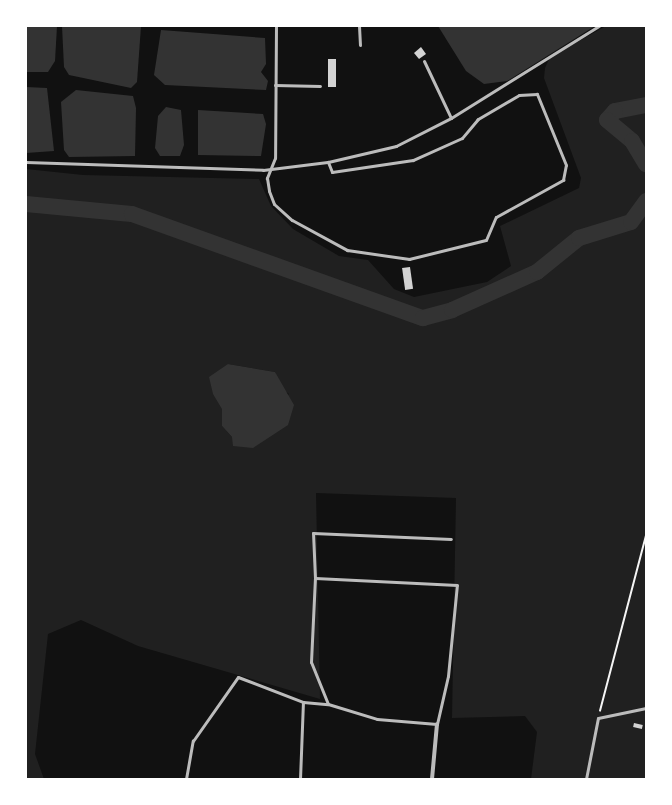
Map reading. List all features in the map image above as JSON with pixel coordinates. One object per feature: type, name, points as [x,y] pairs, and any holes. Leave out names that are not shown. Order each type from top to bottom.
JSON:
[{"type":"street","points":[[432,779],[436,724]]},
{"type":"lane","points":[[276,26],[273,167],[267,178],[274,204],[292,220],[347,250],[409,259],[486,240],[496,217],[563,180],[566,165],[537,94],[519,95],[478,119],[462,138],[413,160],[332,172],[328,162]]},
{"type":"lane","points":[[359,26],[360,45]]},
{"type":"lane","points":[[26,162],[273,167],[328,162],[396,146],[451,118],[599,26]]},
{"type":"lane","points":[[424,61],[451,118]]},
{"type":"lane","points":[[275,85],[320,86]]},
{"type":"lane","points":[[328,704],[311,662],[315,578],[313,533],[451,539]]},
{"type":"lane","points":[[186,779],[193,740],[238,677],[303,702],[328,704],[377,719],[436,724],[448,676],[457,585],[315,578]]},
{"type":"lane","points":[[300,779],[303,702]]},
{"type":"lane","points":[[586,779],[598,718],[646,708]]},
{"type":"path","points":[[598,718],[646,536]]},
{"type":"shaded area","points":[[26,26],[57,26],[55,61],[48,72],[26,72]]},
{"type":"shaded area","points":[[62,26],[141,26],[137,82],[131,88],[69,75],[64,67]]},
{"type":"shaded area","points":[[438,26],[595,26],[507,81],[484,84],[466,71]]},
{"type":"shaded area","points":[[606,26],[646,26],[646,779],[531,779],[537,732],[525,716],[452,718],[456,498],[316,493],[320,699],[138,646],[81,620],[48,634],[35,754],[44,779],[26,779],[26,169],[83,175],[259,179],[271,206],[293,229],[339,256],[368,260],[394,289],[414,297],[487,282],[511,266],[500,226],[579,188],[581,178],[544,78],[545,68],[550,57]],"holes":[[[228,364],[275,372],[280,387],[289,394],[232,437],[222,426]]]},
{"type":"shaded area","points":[[161,30],[265,38],[266,64],[261,72],[268,81],[266,90],[165,85],[154,75]]},
{"type":"shaded area","points":[[26,87],[47,88],[54,151],[26,153]]},
{"type":"shaded area","points":[[76,90],[133,96],[136,108],[135,156],[69,157],[64,150],[61,102]]},
{"type":"shaded area","points":[[166,107],[181,110],[184,145],[180,156],[160,156],[155,148],[158,116]]},
{"type":"shaded area","points":[[198,110],[263,114],[266,124],[261,156],[198,155]]},
{"type":"shaded area","points":[[228,364],[275,372],[294,405],[288,425],[253,448],[233,446],[232,437],[222,426],[222,409],[213,394],[209,377]]},
{"type":"building","points":[[421,47],[426,54],[419,59],[414,53]]},
{"type":"building","points":[[328,59],[336,59],[336,87],[328,87]]},
{"type":"building","points":[[410,267],[413,289],[405,290],[402,268]]},
{"type":"building","points":[[634,723],[643,725],[642,729],[633,727]]},
{"type":"waterway","points":[[646,105],[615,111],[607,120],[632,141],[646,164]]},
{"type":"waterway","points":[[26,204],[132,214],[423,318],[452,310],[537,272],[579,238],[631,222],[646,201]]}]
